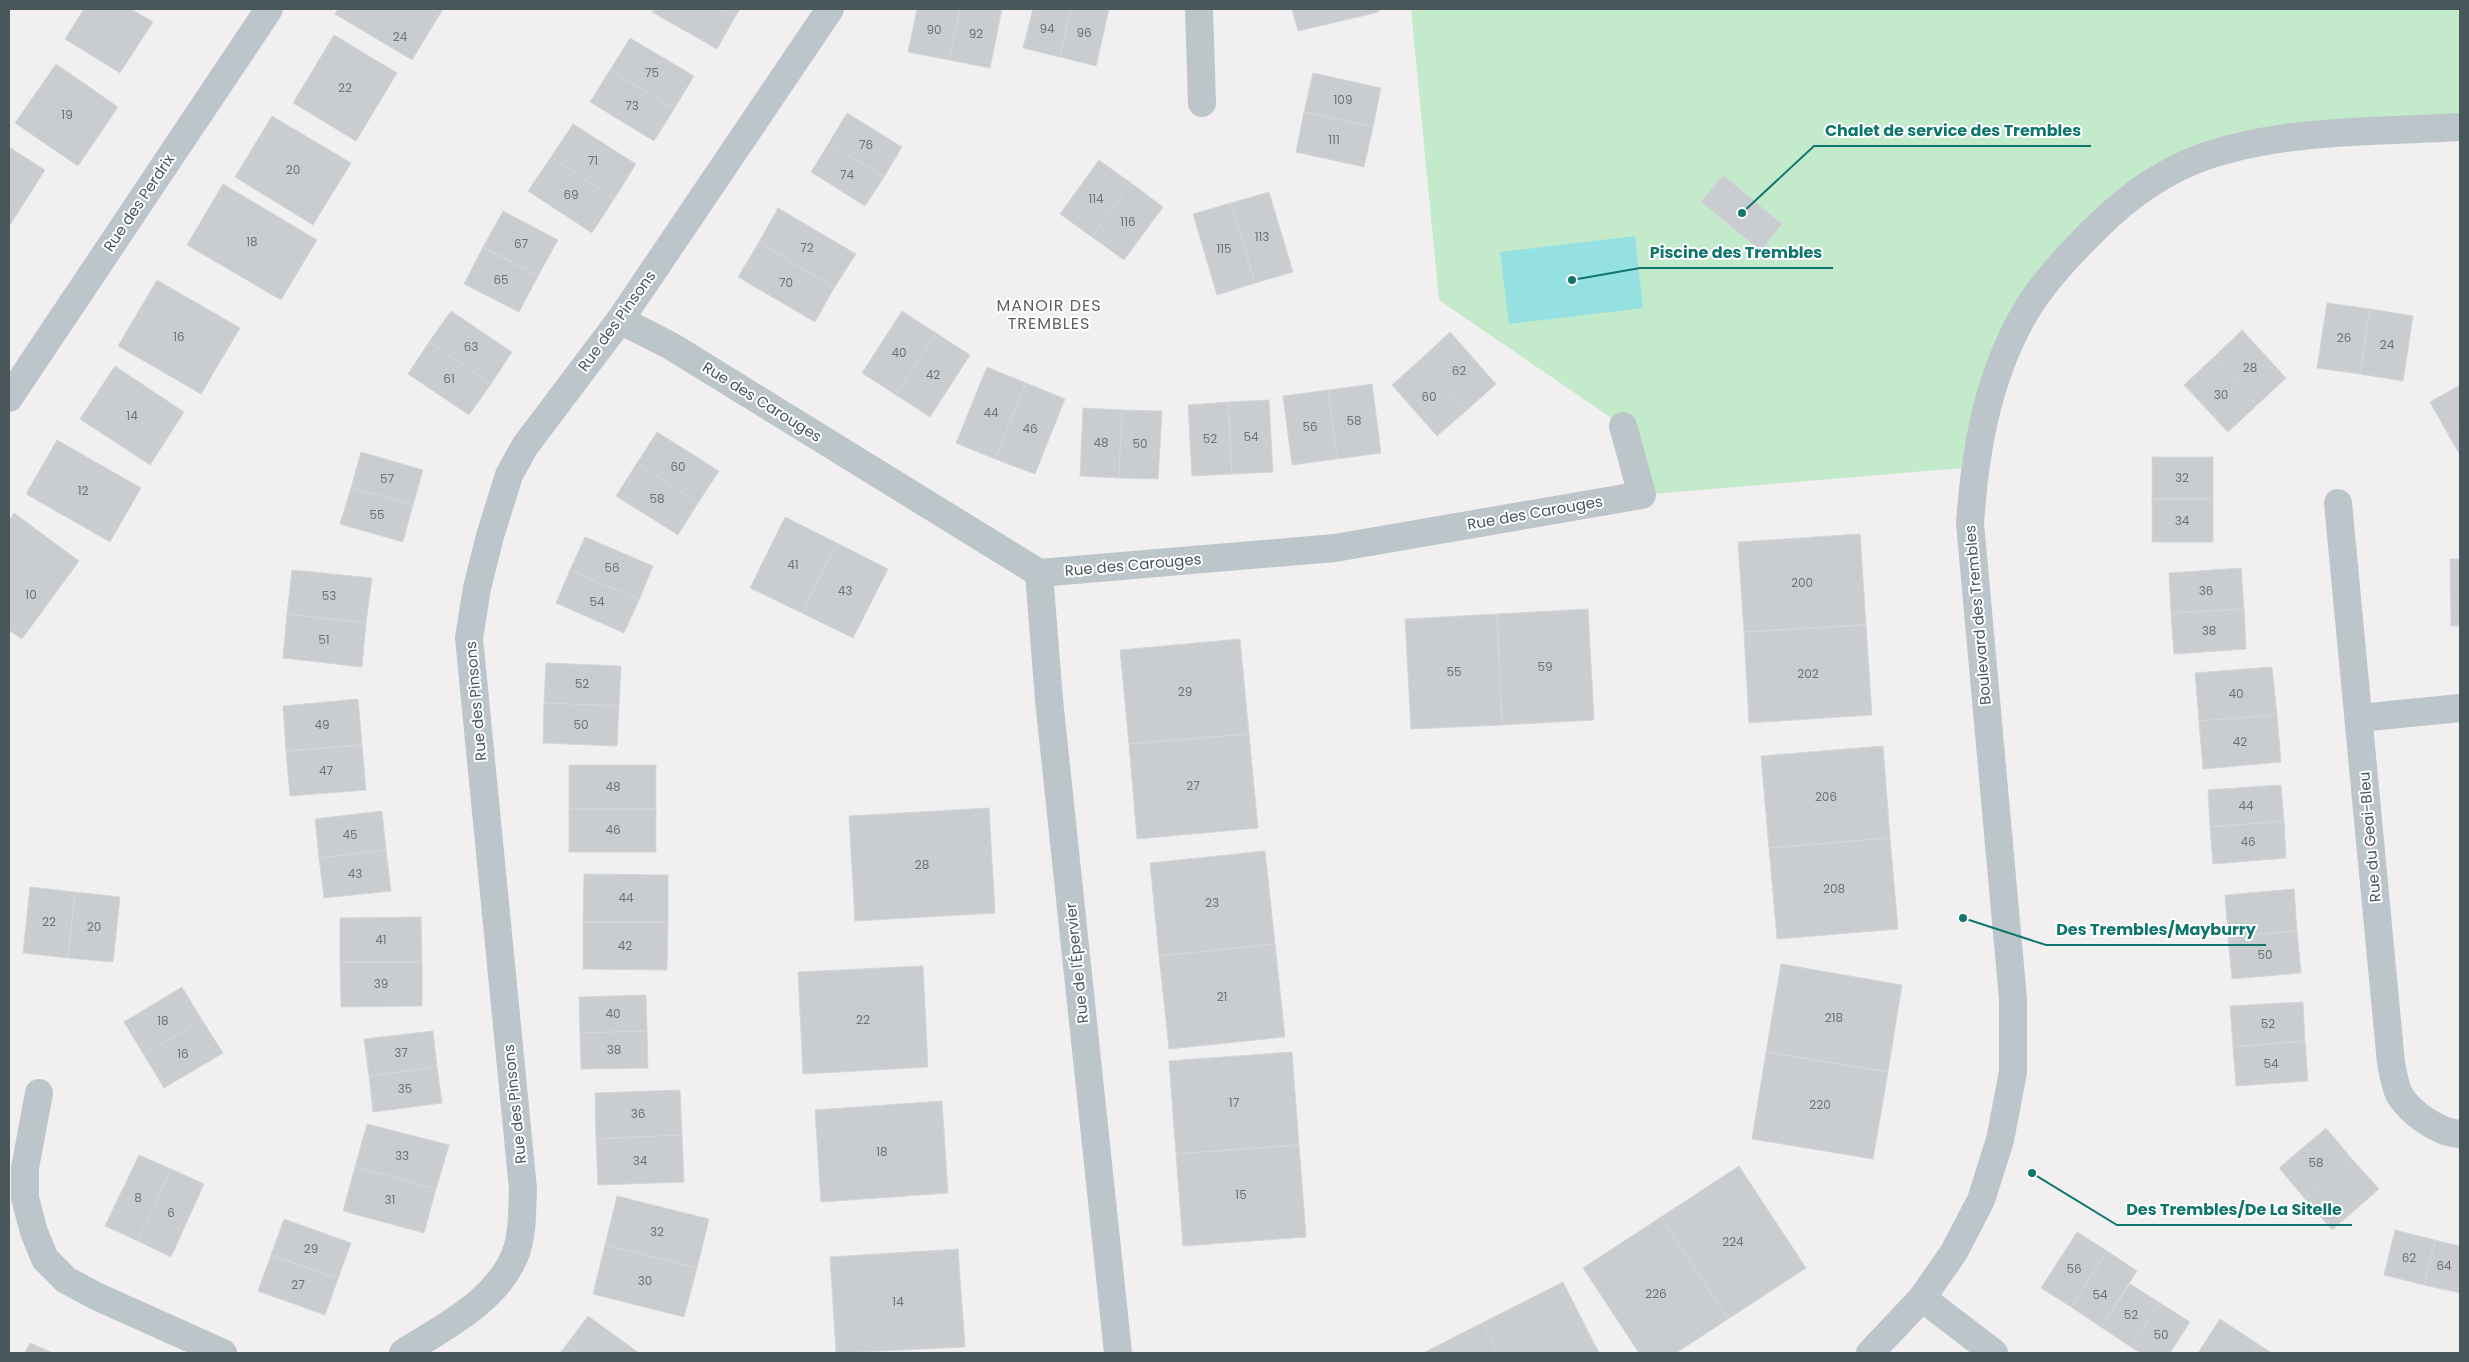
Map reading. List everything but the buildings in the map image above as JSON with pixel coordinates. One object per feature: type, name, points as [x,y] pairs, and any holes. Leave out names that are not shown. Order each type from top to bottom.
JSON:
[{"type":"street","name":"Rue des Perdrix","points":[[9,398],[269,9]]},
{"type":"street","name":"Rue des Pinsons","points":[[403,1353],[469,1310],[497,1284],[515,1255],[522,1220],[523,1190],[469,638],[477,588],[509,475],[524,446],[620,320],[830,9]]},
{"type":"street","points":[[1198,9],[1202,103]]},
{"type":"street","name":"Boulevard des Trembles","points":[[1870,1353],[1922,1298],[1954,1252],[1981,1200],[2000,1140],[2013,1072],[2013,998],[1970,523],[1974,467],[1984,412],[2000,368],[2023,316],[2047,281],[2118,206],[2160,178],[2208,155],[2252,144],[2314,135],[2460,127]]},
{"type":"street","name":"Rue des Carouges","points":[[620,320],[671,346],[1039,573],[1335,548],[1642,495],[1623,426]]},
{"type":"street","name":"Rue du Geai-Bleu","points":[[2338,503],[2391,1063],[2400,1094],[2422,1119],[2449,1134],[2460,1134]]},
{"type":"street","name":"Rue de l'Épervier","points":[[1039,573],[1050,710],[1118,1353]]},
{"type":"street","points":[[2359,718],[2460,708]]},
{"type":"street","points":[[39,1093],[25,1168],[25,1198],[34,1232],[45,1259],[66,1280],[98,1298],[223,1353]]},
{"type":"street","points":[[1922,1298],[1994,1353]]},
{"type":"green space","points":[[1411,9],[2460,9],[2460,127],[2314,135],[2160,178],[2047,281],[1974,467],[1642,495],[1623,426],[1439,300]]},
{"type":"water","points":[[1635,236],[1643,308],[1509,324],[1500,252]]},
{"type":"place","name":"Chalet de service des Trembles","points":[[1742,213]]},
{"type":"place","name":"Piscine des Trembles","points":[[1572,280]]},
{"type":"place","name":"Des Trembles/Mayburry","points":[[1963,918]]},
{"type":"place","name":"Des Trembles/De La Sitelle","points":[[2032,1173]]},
{"type":"district","name":"MANOIR DES TREMBLES","points":[[1049,314]]}]
